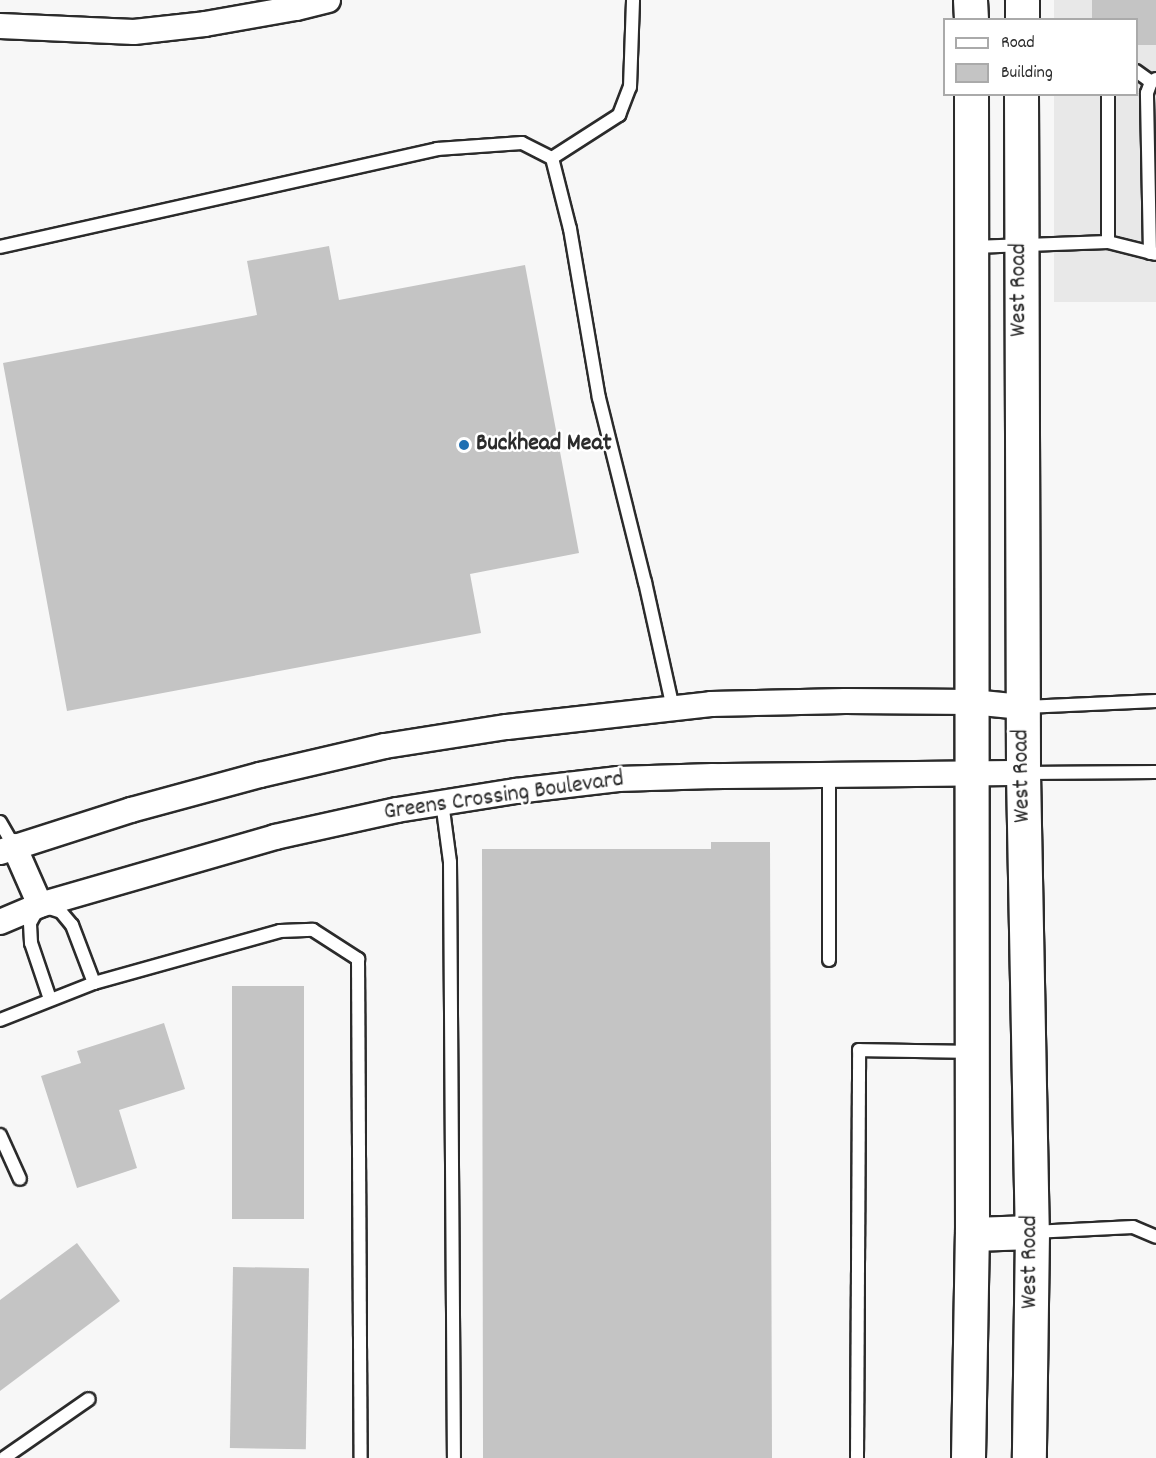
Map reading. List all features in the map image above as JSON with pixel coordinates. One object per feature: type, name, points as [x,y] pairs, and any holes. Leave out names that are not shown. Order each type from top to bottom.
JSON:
[{"type":"main road","points":[[970,0],[971,18]]},
{"type":"main road","points":[[1022,0],[1022,18]]},
{"type":"main road","name":"West Road","points":[[968,1458],[972,1234],[973,247],[971,96]]},
{"type":"main road","name":"West Road","points":[[1021,96],[1023,773],[1032,1232],[1029,1458]]},
{"type":"main road","points":[[972,1234],[1032,1232]]},
{"type":"street","points":[[0,26],[134,32],[216,22],[328,0]]},
{"type":"street","points":[[40,906],[7,849],[249,778],[385,746],[507,727],[711,704],[834,701],[972,702],[1023,707]]},
{"type":"street","name":"Greens Crossing Boulevard","points":[[0,922],[40,906],[276,837],[442,802],[618,779],[829,774],[1023,773]]},
{"type":"lane","points":[[552,158],[619,115],[630,87],[633,0]]},
{"type":"lane","points":[[973,247],[1108,242],[1153,253],[1147,93],[1153,81],[1138,72]]},
{"type":"lane","points":[[1108,96],[1108,242]]},
{"type":"lane","points":[[0,247],[437,149],[522,143],[552,158],[570,229],[599,398],[645,582],[673,708]]},
{"type":"lane","points":[[1023,707],[1156,701]]},
{"type":"lane","points":[[1023,773],[1156,772]]},
{"type":"lane","points":[[829,774],[829,960]]},
{"type":"lane","points":[[442,802],[450,862],[454,1458]]},
{"type":"lane","points":[[0,822],[7,849]]},
{"type":"lane","points":[[50,999],[31,943],[30,923],[40,906],[61,912],[72,925],[94,983]]},
{"type":"lane","points":[[0,1020],[94,983],[280,931],[314,930],[358,959],[361,1458]]},
{"type":"lane","points":[[857,1458],[859,1050],[971,1052]]},
{"type":"lane","points":[[0,1135],[20,1179]]},
{"type":"lane","points":[[1032,1232],[1132,1227],[1156,1237]]},
{"type":"lane","points":[[3,1458],[89,1399]]},
{"type":"shaded area","points":[[1054,0],[1156,0],[1156,302],[1054,302],[1054,96],[1138,96],[1138,18],[1054,18]]},
{"type":"building","points":[[1092,0],[1156,0],[1156,45],[1138,45],[1138,18],[1092,18]]},
{"type":"building","points":[[329,246],[339,300],[525,265],[579,553],[470,574],[481,633],[67,711],[3,363],[257,315],[247,261]]},
{"type":"building","points":[[711,842],[770,842],[772,1458],[483,1458],[482,849],[711,849]]},
{"type":"building","points":[[232,986],[304,986],[304,1219],[232,1219]]},
{"type":"building","points":[[164,1023],[185,1089],[119,1110],[137,1168],[77,1188],[41,1076],[81,1063],[77,1051]]},
{"type":"building","points":[[77,1243],[120,1301],[0,1391],[0,1300]]},
{"type":"building","points":[[233,1267],[309,1268],[306,1449],[230,1448]]},
{"type":"place","name":"Buckhead Meat","points":[[464,445]]}]
